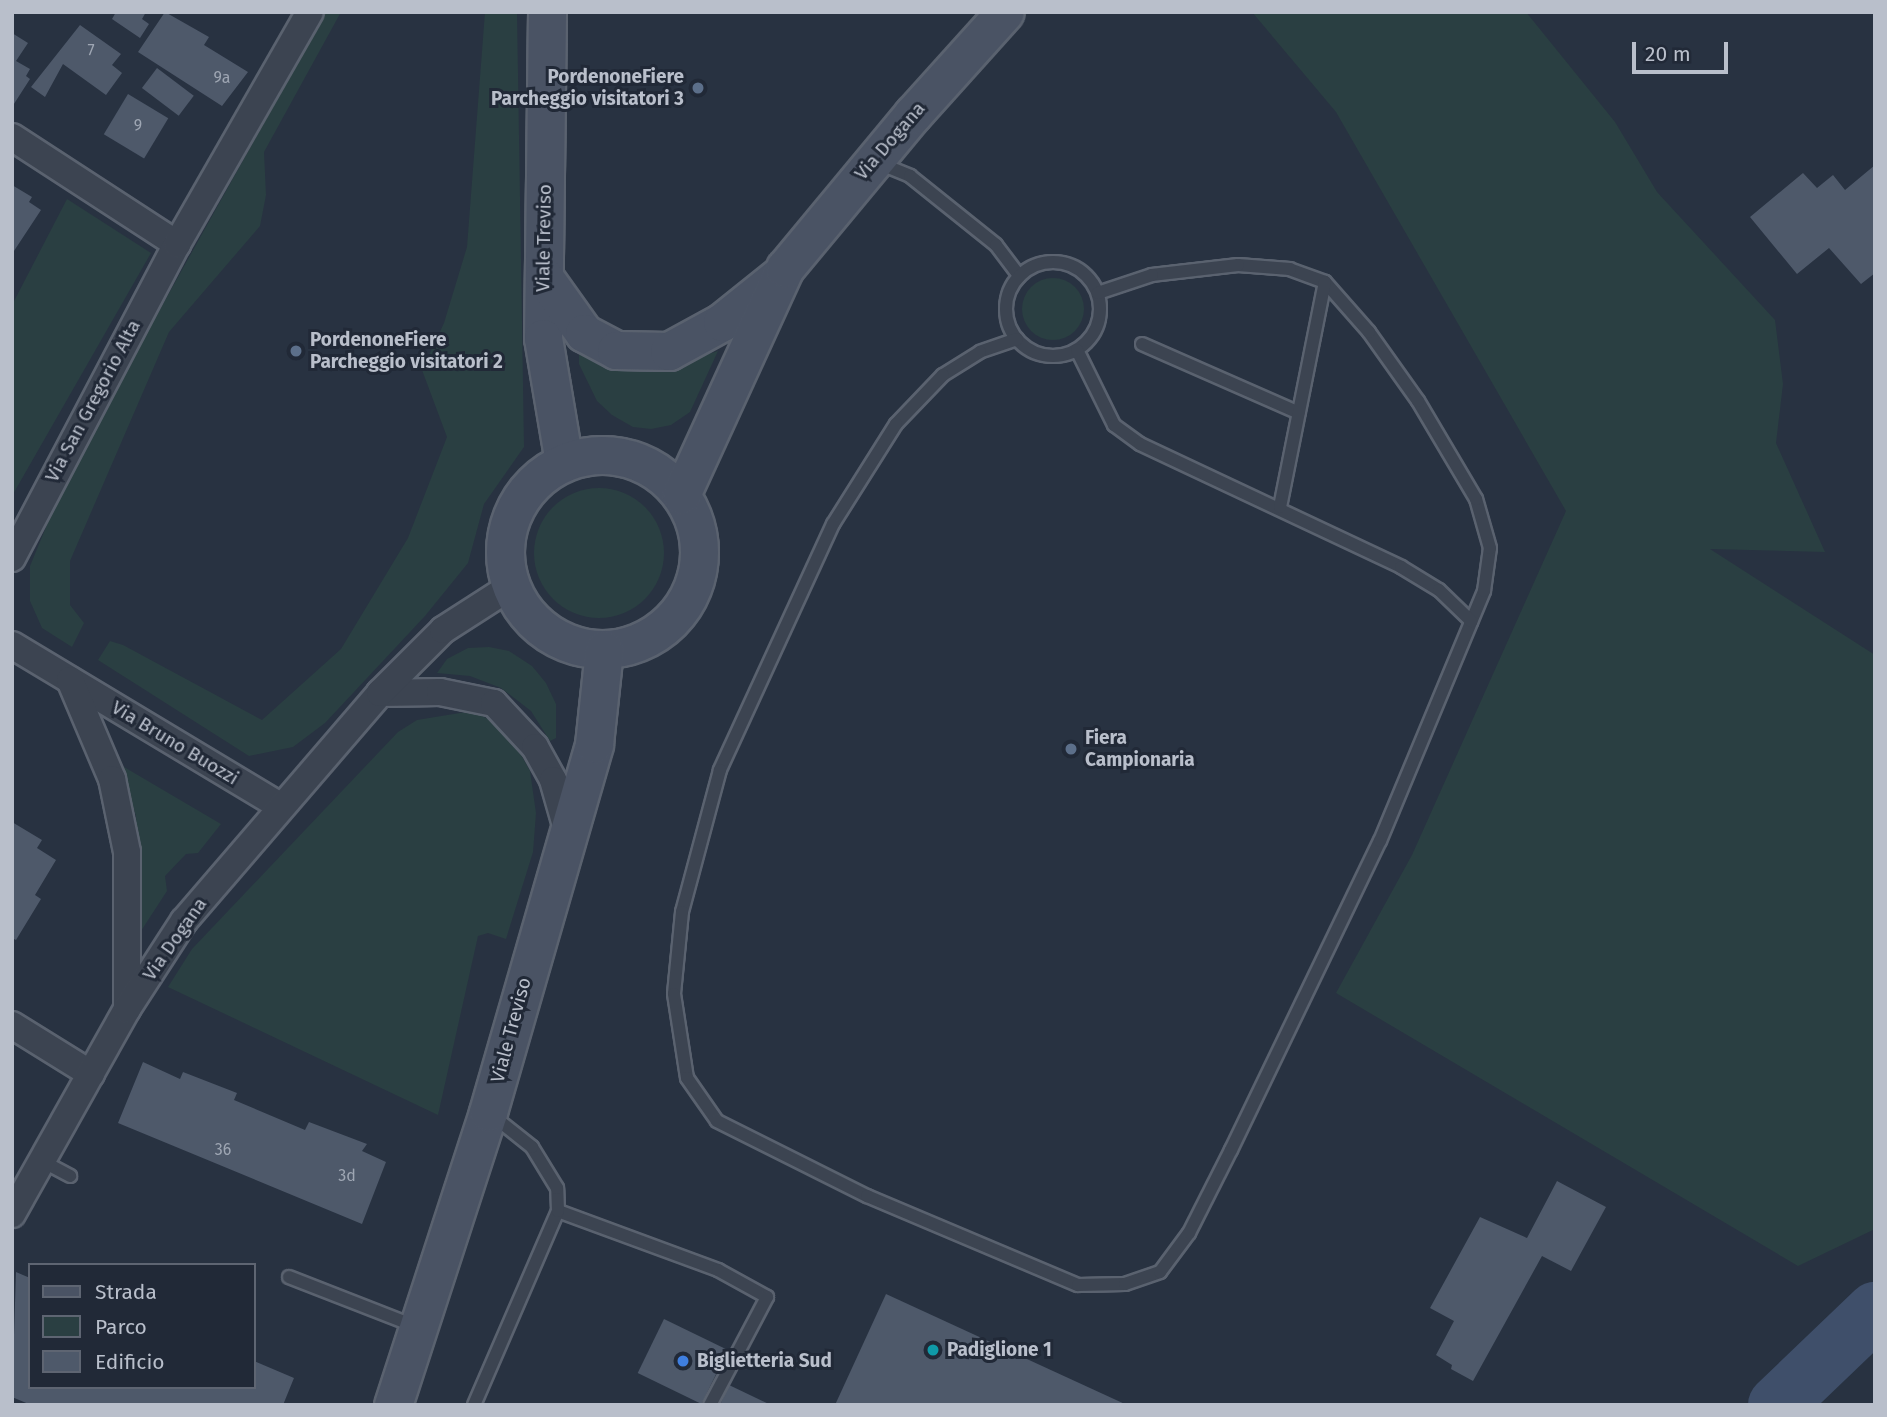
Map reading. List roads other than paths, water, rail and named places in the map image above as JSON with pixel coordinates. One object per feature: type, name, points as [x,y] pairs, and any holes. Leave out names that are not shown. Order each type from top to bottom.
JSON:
[{"type":"main road","name":"Viale Treviso","points":[[547,12],[543,338],[564,462]]},
{"type":"main road","name":"Via Dogana","points":[[544,277],[584,333],[616,350],[669,351],[722,322],[782,274],[873,161],[1005,12]]},
{"type":"main road","name":"Via Dogana","points":[[681,495],[782,274]]},
{"type":"main road","points":[[596,454],[629,458],[658,472],[681,495],[695,522],[700,552],[691,591],[682,609],[660,631],[634,645],[604,650],[574,646],[547,634],[524,613],[510,587],[504,558],[507,528],[515,509],[539,478],[564,462],[596,454]]},
{"type":"main road","name":"Viale Treviso","points":[[393,1405],[488,1112],[567,829],[594,744],[604,650]]},
{"type":"street","name":"Via San Gregorio Alta","points":[[12,558],[177,244],[310,12]]},
{"type":"street","points":[[12,137],[177,244]]},
{"type":"street","name":"Via Dogana","points":[[12,1214],[127,1009],[184,921],[280,806],[380,693],[443,630],[510,587]]},
{"type":"street","name":"Via Bruno Buozzi","points":[[12,645],[280,806]]},
{"type":"street","name":"Via Bruno Buozzi","points":[[70,680],[112,779],[127,852],[127,1009]]},
{"type":"street","points":[[380,693],[440,692],[494,703],[535,747],[553,780],[567,829]]},
{"type":"street","points":[[12,1025],[91,1074]]},
{"type":"lane","points":[[873,161],[910,176],[996,245],[1019,276]]},
{"type":"lane","points":[[1043,262],[1070,264],[1092,281],[1098,293],[1098,326],[1077,351],[1045,355],[1017,339],[1006,314],[1011,287],[1019,276],[1043,262]]},
{"type":"lane","points":[[1017,339],[980,352],[943,375],[896,424],[833,524],[720,769],[682,912],[674,993],[687,1078],[717,1121],[867,1196],[1078,1285],[1125,1284],[1160,1272],[1189,1233],[1231,1150],[1374,853],[1484,591],[1489,548],[1476,499],[1418,401],[1369,332],[1325,282],[1290,269],[1238,265],[1152,275],[1098,293]]},
{"type":"lane","points":[[1280,507],[1325,282]]},
{"type":"lane","points":[[1142,344],[1299,413]]},
{"type":"lane","points":[[1077,351],[1114,425],[1140,444],[1280,507],[1401,567],[1439,590],[1471,621]]},
{"type":"lane","points":[[474,1405],[558,1211],[556,1188],[532,1147],[488,1112]]},
{"type":"lane","points":[[42,1161],[70,1176]]},
{"type":"lane","points":[[558,1211],[718,1270],[767,1297],[710,1405]]},
{"type":"lane","points":[[289,1277],[419,1327]]},
{"type":"waterway","points":[[1777,1405],[1875,1311]]},
{"type":"place","name":"PordenoneFiere Parcheggio visitatori 3","points":[[698,88]]},
{"type":"place","name":"PordenoneFiere Parcheggio visitatori 2","points":[[296,351]]},
{"type":"place","name":"Fiera Campionaria","points":[[1071,749]]},
{"type":"place","name":"Padiglione 1","points":[[933,1350]]},
{"type":"place","name":"Biglietteria Sud","points":[[683,1361]]}]
